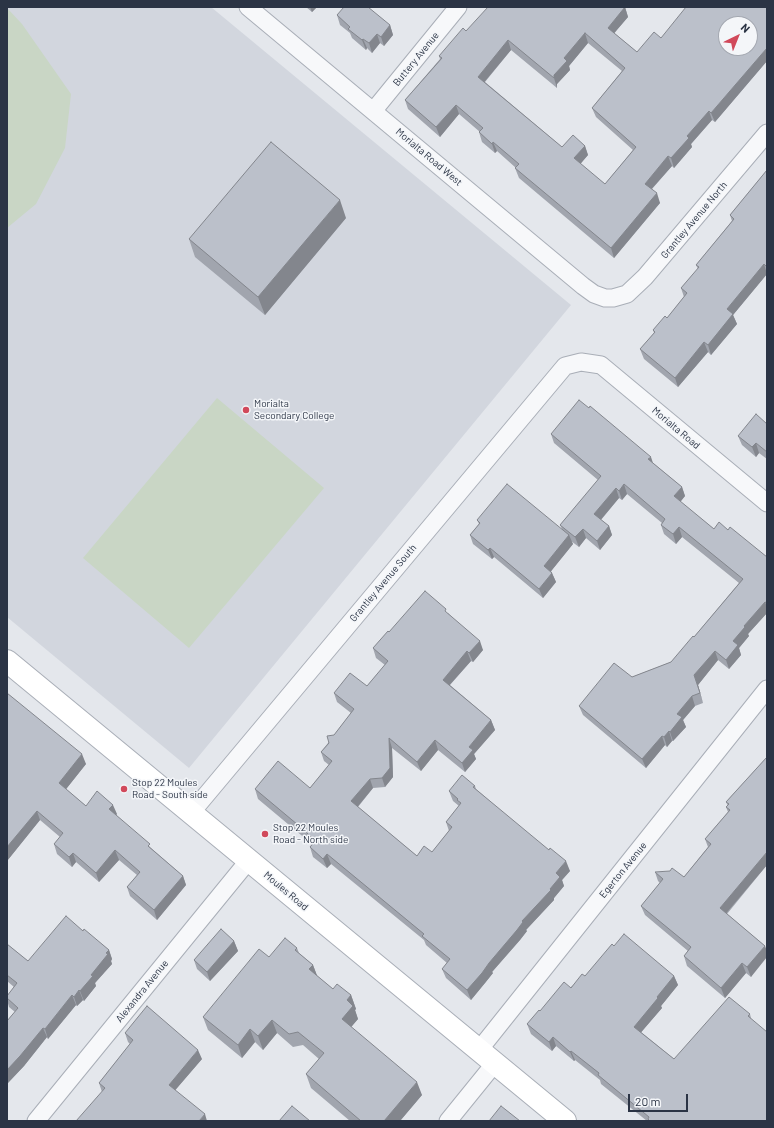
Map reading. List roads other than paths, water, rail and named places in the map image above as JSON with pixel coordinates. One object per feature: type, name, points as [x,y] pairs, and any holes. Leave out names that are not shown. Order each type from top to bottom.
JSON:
[{"type":"main road","name":"Moules Road","points":[[7,661],[565,1121]]},
{"type":"street","name":"Morialta Road West","points":[[248,7],[374,110],[583,286],[594,294],[605,298],[613,298]]},
{"type":"street","name":"Buttery Avenue","points":[[374,110],[458,7]]},
{"type":"street","name":"Grantley Avenue North","points":[[613,298],[627,294],[645,276],[767,133]]},
{"type":"street","name":"Morialta Road","points":[[581,362],[601,365],[767,503]]},
{"type":"street","name":"Grantley Avenue South","points":[[192,813],[565,366],[581,362]]},
{"type":"street","name":"Egerton Avenue","points":[[479,1050],[767,689]]},
{"type":"street","name":"Alexandra Avenue","points":[[36,1121],[249,860]]},
{"type":"street","points":[[448,1121],[496,1064]]},
{"type":"place","name":"Morialta Secondary College","points":[[246,410]]},
{"type":"place","name":"Stop 22 Moules Road - South side","points":[[124,789]]},
{"type":"place","name":"Stop 22 Moules Road - North side","points":[[265,834]]}]
